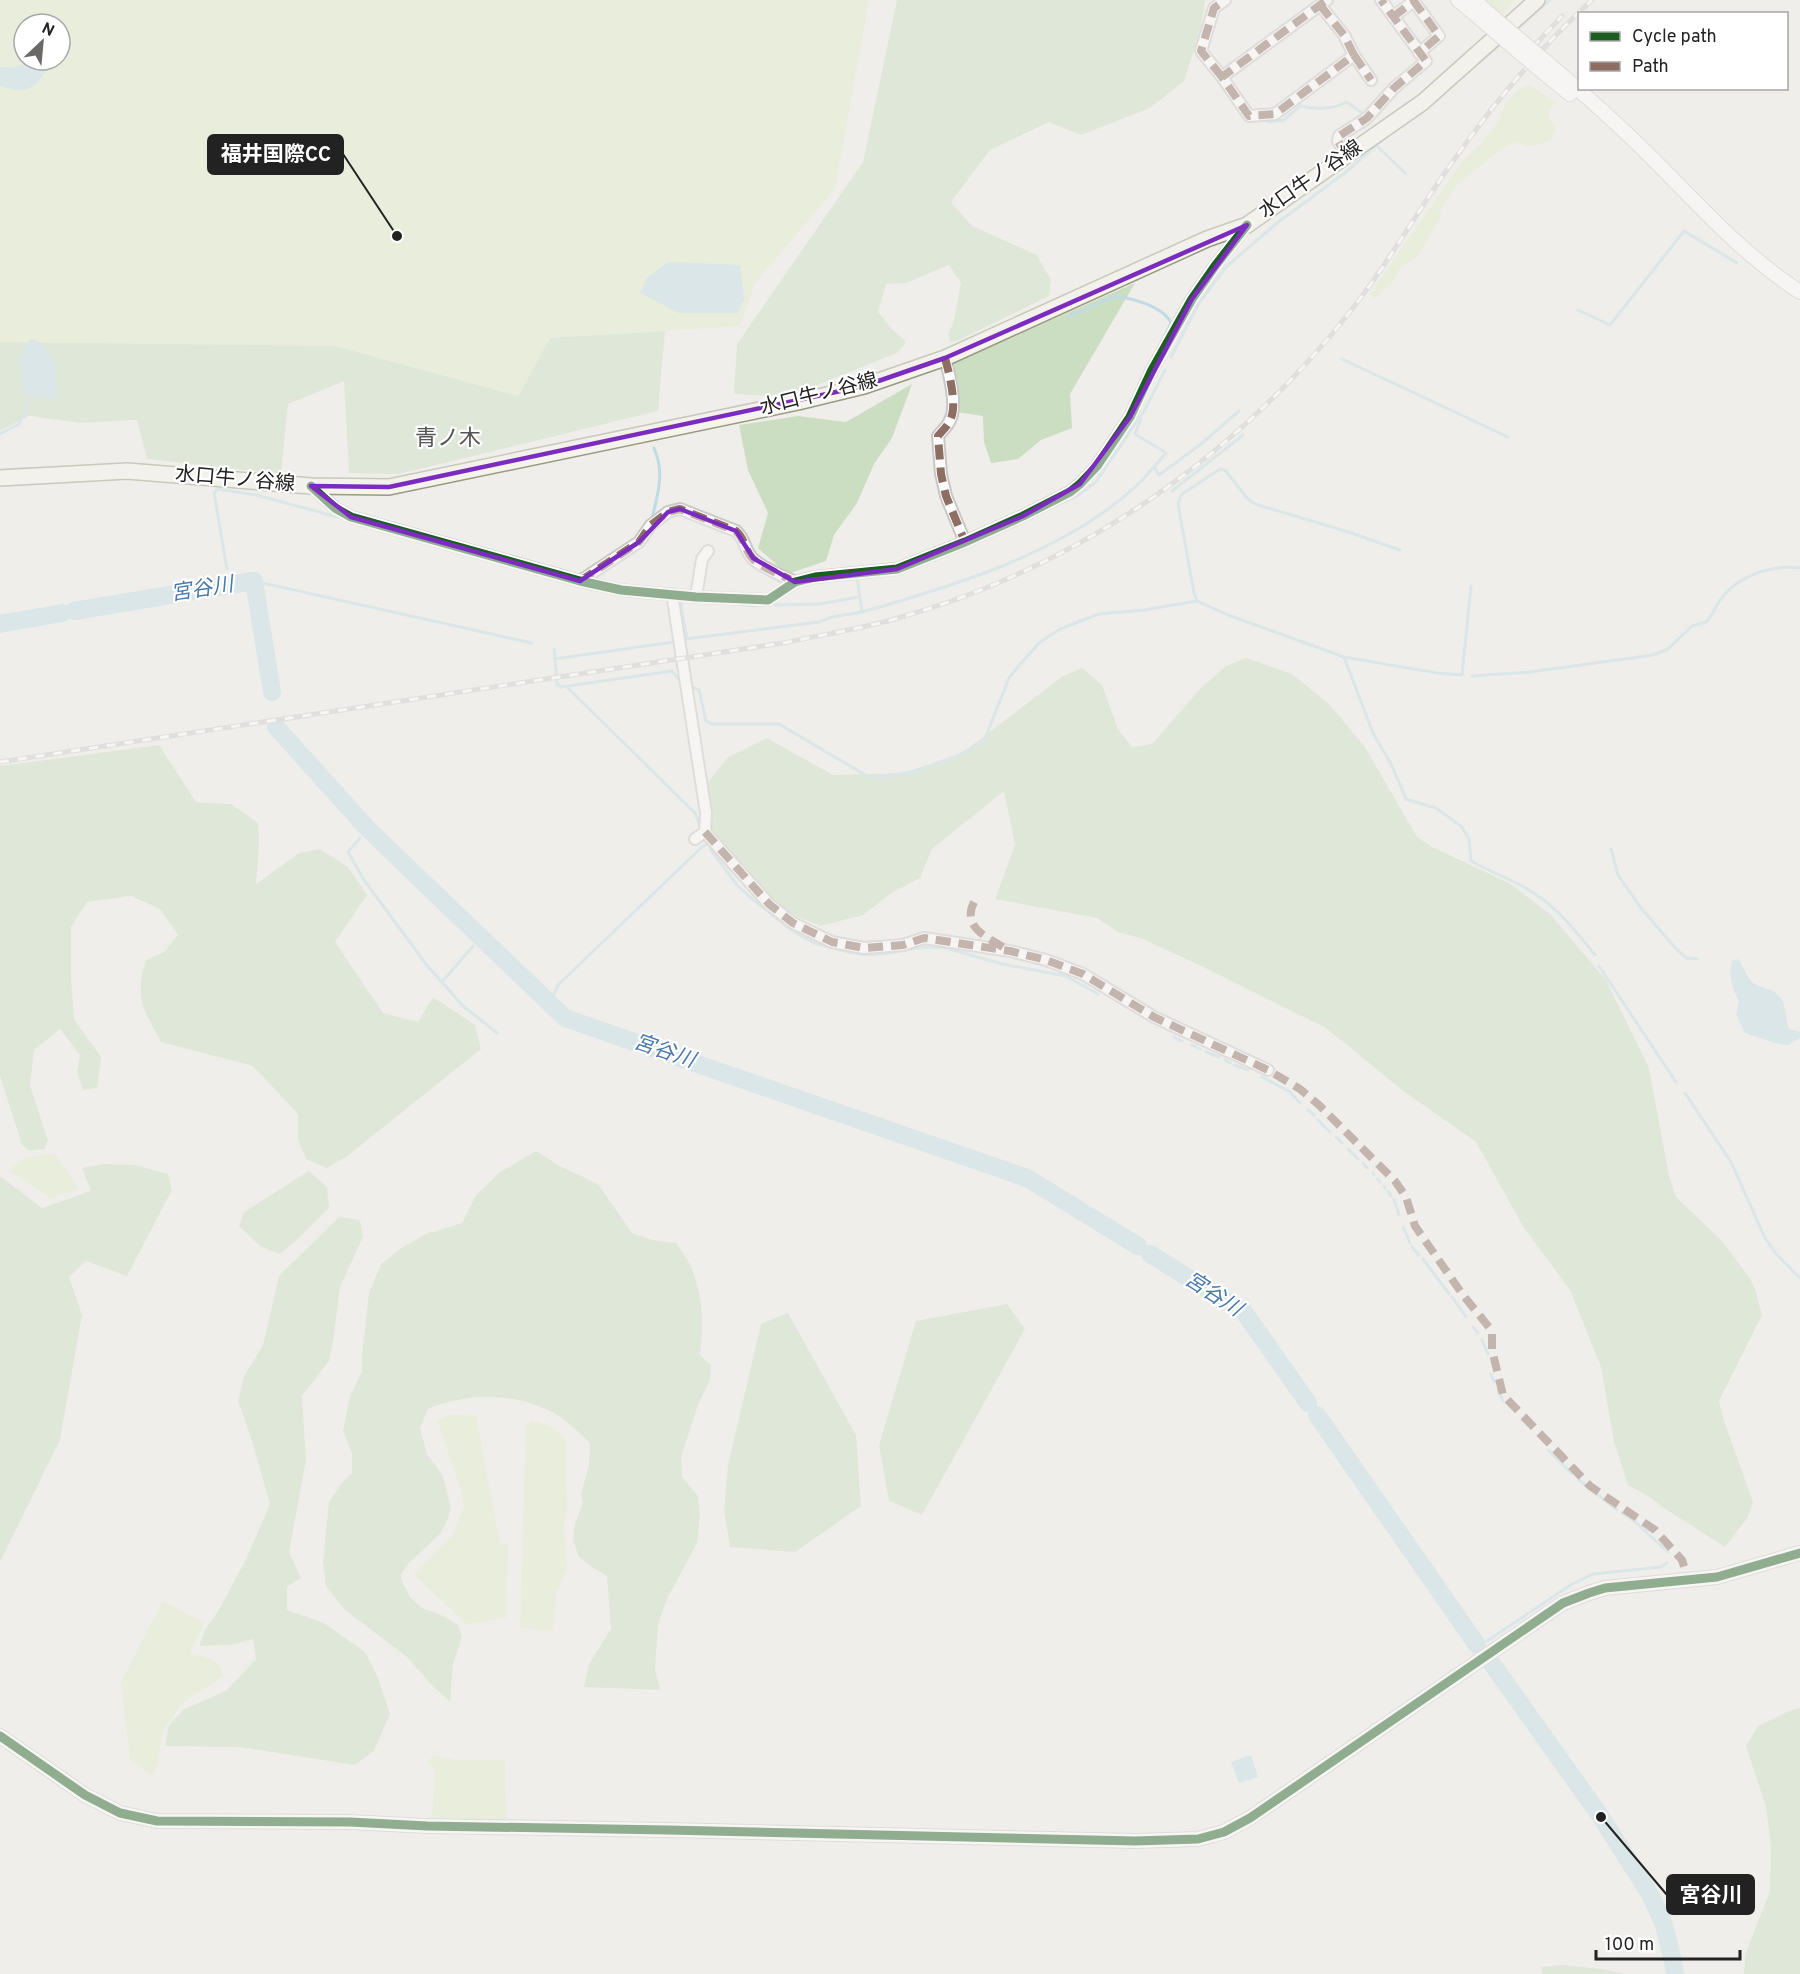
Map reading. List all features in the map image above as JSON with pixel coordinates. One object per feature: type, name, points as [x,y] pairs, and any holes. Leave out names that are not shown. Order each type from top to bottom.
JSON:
[{"type":"main road","name":"水口牛ノ谷線","points":[[0,478],[127,471],[311,486],[389,487],[798,402],[864,386],[945,358],[1207,239],[1247,225],[1423,102],[1537,0]]},
{"type":"street","points":[[1225,0],[1214,8],[1201,51],[1249,116],[1275,114],[1354,55]]},
{"type":"street","points":[[1346,154],[1338,141],[1340,136],[1367,117],[1394,88],[1426,61],[1381,0]]},
{"type":"street","points":[[1458,0],[1493,23],[1652,158],[1735,242],[1773,274],[1800,292]]},
{"type":"street","points":[[1474,0],[1493,23]]},
{"type":"street","points":[[1394,17],[1414,1],[1439,36],[1419,52]]},
{"type":"street","points":[[1222,77],[1324,2],[1371,80]]},
{"type":"street","points":[[311,486],[334,508],[351,517],[580,581],[621,590],[696,597],[768,600],[795,582],[815,577],[897,569],[965,542],[1070,492],[1096,466],[1130,417],[1152,370],[1192,299],[1247,225]]},
{"type":"street","points":[[945,358],[951,385],[953,413],[951,420],[938,436],[941,474],[946,496],[965,542]]},
{"type":"street","points":[[580,581],[639,542],[651,525],[668,512],[680,509],[736,531],[743,537],[745,548],[753,558],[795,582]]},
{"type":"street","points":[[696,597],[702,559],[708,551]]},
{"type":"street","points":[[672,594],[706,813],[705,832],[769,904],[793,923],[832,942],[864,948],[903,945],[924,938],[1010,951],[1046,960],[1083,974],[1154,1017],[1268,1070]]},
{"type":"street","points":[[695,839],[705,832]]},
{"type":"street","points":[[0,1736],[85,1795],[120,1814],[157,1821],[350,1822],[427,1826],[656,1829],[1135,1841],[1198,1839],[1224,1832],[1250,1818],[1563,1604],[1605,1588],[1717,1577],[1800,1553]]},
{"type":"highlighted area","points":[[1247,225],[1192,299],[1130,417],[1080,484],[1023,516],[897,569],[795,582],[753,558],[736,531],[680,509],[668,512],[639,542],[580,581],[351,517],[311,486],[389,487],[864,386],[945,358]]},
{"type":"green space","points":[[0,0],[869,0],[835,189],[755,283],[740,326],[550,338],[518,396],[335,346],[0,342]]},
{"type":"green space","points":[[897,0],[1205,0],[1201,29],[1184,81],[1150,108],[1081,135],[1049,122],[990,150],[951,202],[972,226],[1037,255],[1051,280],[1049,296],[959,340],[950,342],[948,334],[954,321],[961,283],[949,265],[906,283],[886,284],[878,312],[906,342],[897,353],[815,386],[769,396],[734,394],[737,344],[863,162]]},
{"type":"green space","points":[[1478,0],[1514,1],[1504,13],[1489,10]]},
{"type":"green space","points":[[1530,85],[1556,102],[1548,112],[1556,128],[1550,141],[1532,146],[1515,141],[1500,150],[1457,185],[1440,211],[1441,218],[1417,256],[1400,268],[1392,283],[1374,299],[1371,295],[1377,283],[1465,158],[1482,143],[1500,119],[1505,103],[1519,89]]},
{"type":"green space","points":[[1135,283],[1070,394],[1072,428],[1041,440],[1018,459],[991,463],[984,442],[983,416],[957,412],[949,363]]},
{"type":"green space","points":[[665,331],[658,411],[399,474],[349,473],[344,381],[288,404],[281,474],[147,459],[137,420],[81,423],[29,416],[0,431],[0,342],[335,346],[518,396],[550,338]]},
{"type":"green space","points":[[912,384],[892,438],[874,464],[857,503],[834,535],[826,561],[787,574],[758,548],[768,513],[748,470],[739,425],[798,416],[846,422]]},
{"type":"green space","points":[[1246,658],[1292,674],[1330,705],[1365,747],[1417,837],[1432,847],[1509,883],[1550,914],[1606,980],[1649,1068],[1669,1176],[1676,1197],[1721,1240],[1750,1278],[1762,1315],[1719,1401],[1753,1502],[1748,1517],[1725,1547],[1628,1485],[1614,1442],[1601,1367],[1570,1290],[1524,1228],[1476,1142],[1402,1090],[1326,1028],[1143,939],[1118,932],[1097,918],[995,899],[1015,845],[1004,791],[932,849],[920,878],[890,894],[863,915],[821,926],[782,911],[741,868],[712,831],[703,788],[728,757],[767,738],[833,775],[914,773],[962,753],[1063,676],[1082,668],[1102,685],[1118,729],[1132,747],[1152,744],[1200,689],[1226,666]]},
{"type":"green space","points":[[159,745],[196,802],[231,804],[258,823],[256,884],[299,853],[320,849],[348,867],[367,895],[335,942],[383,1013],[418,1022],[433,997],[475,1025],[481,1049],[346,1157],[327,1168],[306,1159],[298,1140],[298,1114],[253,1066],[161,1042],[142,1003],[142,974],[146,960],[164,952],[178,935],[160,909],[131,896],[87,902],[71,927],[74,1019],[101,1057],[97,1088],[83,1090],[77,1072],[80,1055],[60,1029],[34,1050],[30,1085],[48,1141],[44,1149],[29,1151],[22,1145],[0,1076],[0,766]]},
{"type":"green space","points":[[536,1151],[558,1165],[598,1184],[632,1233],[652,1240],[676,1243],[691,1267],[702,1310],[700,1355],[711,1365],[710,1380],[698,1405],[681,1457],[682,1477],[698,1496],[700,1516],[697,1543],[667,1599],[658,1624],[655,1668],[660,1690],[584,1687],[589,1664],[611,1629],[607,1576],[579,1557],[573,1540],[575,1523],[583,1503],[581,1494],[589,1465],[590,1443],[569,1423],[551,1412],[517,1400],[481,1397],[462,1399],[428,1409],[420,1428],[427,1454],[443,1476],[451,1508],[440,1534],[409,1563],[401,1574],[401,1579],[410,1597],[422,1608],[458,1625],[462,1637],[453,1664],[450,1702],[407,1657],[345,1610],[326,1586],[323,1561],[329,1502],[352,1473],[352,1453],[343,1431],[350,1396],[362,1371],[369,1293],[381,1264],[400,1249],[426,1234],[462,1223],[476,1195],[500,1172]]},
{"type":"green space","points":[[55,1154],[79,1188],[51,1198],[9,1171],[25,1157]]},
{"type":"green space","points":[[104,1164],[135,1165],[168,1174],[172,1190],[127,1276],[86,1261],[69,1277],[82,1315],[60,1440],[0,1562],[0,1176],[42,1208],[91,1191],[82,1168]]},
{"type":"green space","points":[[309,1171],[327,1187],[329,1208],[280,1254],[261,1247],[239,1226],[244,1212]]},
{"type":"green space","points":[[339,1217],[360,1220],[363,1237],[340,1287],[329,1361],[302,1396],[306,1460],[289,1552],[301,1578],[287,1587],[287,1610],[324,1623],[365,1652],[378,1678],[390,1714],[374,1751],[355,1765],[239,1747],[165,1746],[169,1725],[184,1709],[226,1691],[256,1659],[253,1639],[231,1645],[199,1646],[205,1630],[220,1608],[246,1559],[270,1504],[238,1401],[244,1376],[263,1345],[279,1276]]},
{"type":"green space","points":[[1007,1304],[1025,1329],[922,1515],[889,1501],[879,1445],[916,1321]]},
{"type":"green space","points":[[788,1313],[856,1435],[861,1506],[795,1552],[730,1547],[724,1510],[728,1465],[761,1324]]},
{"type":"green space","points":[[451,1414],[476,1416],[500,1545],[508,1545],[506,1618],[466,1624],[414,1574],[454,1533],[464,1506],[460,1487],[437,1420]]},
{"type":"green space","points":[[531,1420],[552,1427],[566,1439],[568,1504],[564,1524],[567,1568],[556,1594],[553,1630],[520,1628],[526,1426]]},
{"type":"green space","points":[[163,1601],[204,1623],[190,1654],[205,1657],[220,1665],[223,1676],[182,1703],[163,1731],[158,1762],[152,1776],[130,1760],[121,1682]]},
{"type":"green space","points":[[1800,1708],[1800,1974],[1744,1974],[1745,1955],[1770,1891],[1771,1848],[1766,1807],[1746,1746],[1758,1726]]},
{"type":"green space","points":[[434,1755],[456,1760],[505,1760],[506,1820],[432,1818],[435,1770],[427,1762]]},
{"type":"green space","points":[[1561,1965],[1625,1974],[1542,1974],[1541,1967]]},
{"type":"water","points":[[0,67],[12,68],[12,72],[44,72],[32,87],[18,90],[0,85]]},
{"type":"water","points":[[668,262],[740,265],[744,300],[737,313],[679,313],[640,293],[647,278]]},
{"type":"water","points":[[30,339],[44,346],[53,358],[57,395],[24,394],[20,357]]},
{"type":"water","points":[[1739,960],[1751,981],[1774,991],[1780,997],[1784,1004],[1789,1029],[1800,1032],[1800,1038],[1789,1045],[1745,1033],[1736,1014],[1739,1001],[1731,976],[1732,961]]},
{"type":"water","points":[[1251,1755],[1258,1777],[1239,1783],[1231,1762]]},
{"type":"waterway","points":[[1515,31],[1550,0]]},
{"type":"waterway","points":[[1463,76],[1502,43]]},
{"type":"waterway","points":[[1268,122],[1284,120],[1300,106],[1324,108],[1347,102],[1362,113]]},
{"type":"waterway","points":[[1171,357],[1199,303],[1226,267],[1277,223],[1346,172],[1387,136]]},
{"type":"waterway","points":[[1377,146],[1405,173]]},
{"type":"waterway","points":[[1578,310],[1610,325],[1684,231],[1737,263]]},
{"type":"waterway","points":[[1068,317],[1113,297],[1128,298],[1154,307],[1167,317],[1171,323],[1164,338]]},
{"type":"waterway","points":[[1342,359],[1508,437]]},
{"type":"waterway","points":[[1038,514],[1077,496],[1096,482],[1144,411],[1165,370]]},
{"type":"waterway","points":[[0,434],[19,424],[30,399],[57,398]]},
{"type":"waterway","points":[[1154,466],[1159,475],[1201,444],[1239,411]]},
{"type":"waterway","points":[[862,612],[933,591],[1006,564],[1075,531],[1106,510],[1139,483],[1166,453],[1135,434],[1141,419]]},
{"type":"waterway","points":[[1172,491],[1243,435]]},
{"type":"waterway","points":[[652,519],[660,475],[654,448]]},
{"type":"waterway","points":[[140,465],[203,470]]},
{"type":"waterway","points":[[0,470],[62,467]]},
{"type":"waterway","points":[[1197,601],[1178,504],[1181,495],[1220,469],[1225,470],[1247,498],[1255,504],[1400,550]]},
{"type":"waterway","points":[[227,569],[214,493],[217,489],[256,495],[345,519]]},
{"type":"waterway","points":[[1472,676],[1530,672],[1653,655],[1668,649],[1692,626],[1706,622],[1722,597],[1741,581],[1769,569],[1800,568]]},
{"type":"waterway","points":[[686,639],[819,622],[832,617],[862,612],[857,577],[860,577]]},
{"type":"waterway","points":[[254,581],[532,643]]},
{"type":"waterway","name":"宮谷川","points":[[74,611],[254,581],[272,692]]},
{"type":"waterway","points":[[690,686],[699,690],[706,721],[712,724],[779,724],[872,779],[915,771],[957,756],[984,741],[1009,678],[1039,643],[1060,629],[1099,614],[1144,610],[1197,601],[1228,615],[1344,657],[1462,675],[1471,586]]},
{"type":"waterway","points":[[775,605],[819,604],[859,597]]},
{"type":"waterway","points":[[686,600],[683,600],[681,605],[687,639]]},
{"type":"waterway","points":[[726,603],[755,606]]},
{"type":"waterway","name":"宮谷川","points":[[0,624],[62,613]]},
{"type":"waterway","points":[[554,659],[674,642]]},
{"type":"waterway","points":[[554,649],[557,684],[561,687],[672,671],[681,682]]},
{"type":"waterway","points":[[1344,657],[1373,733],[1391,764],[1406,799],[1436,808],[1461,826],[1469,839],[1471,861],[1539,896],[1565,920],[1595,955]]},
{"type":"waterway","points":[[567,687],[695,813],[701,827]]},
{"type":"waterway","name":"宮谷川","points":[[276,727],[369,830],[565,1018],[1027,1178],[1138,1246]]},
{"type":"waterway","points":[[360,838],[348,852],[364,880],[426,964],[462,1005],[497,1033]]},
{"type":"waterway","points":[[549,1003],[559,984],[703,846],[712,842],[711,850],[737,885],[793,931],[814,943],[869,955],[916,948],[942,947],[1002,964],[1066,976],[1098,994]]},
{"type":"waterway","points":[[1611,849],[1618,875],[1641,908],[1677,950],[1687,958],[1697,959]]},
{"type":"waterway","points":[[442,982],[473,946]]},
{"type":"waterway","points":[[1599,966],[1676,1082]]},
{"type":"waterway","points":[[1174,1037],[1182,1041]]},
{"type":"waterway","points":[[1192,1045],[1200,1049]]},
{"type":"waterway","points":[[1206,1052],[1219,1057]]},
{"type":"waterway","points":[[1225,1060],[1230,1063]]},
{"type":"waterway","points":[[1234,1065],[1248,1070]]},
{"type":"waterway","points":[[1262,1077],[1290,1092],[1300,1103]]},
{"type":"waterway","points":[[1685,1093],[1731,1162],[1765,1238],[1777,1255],[1800,1278]]},
{"type":"waterway","points":[[1308,1110],[1314,1115]]},
{"type":"waterway","points":[[1318,1120],[1330,1132]]},
{"type":"waterway","points":[[1336,1137],[1342,1143]]},
{"type":"waterway","points":[[1348,1149],[1358,1159]]},
{"type":"waterway","points":[[1363,1163],[1367,1168]]},
{"type":"waterway","points":[[1377,1179],[1380,1182]]},
{"type":"waterway","points":[[1388,1191],[1391,1196]]},
{"type":"waterway","points":[[1394,1200],[1399,1215]]},
{"type":"waterway","points":[[1403,1227],[1410,1243]]},
{"type":"waterway","points":[[1412,1247],[1419,1255]]},
{"type":"waterway","name":"宮谷川","points":[[1150,1254],[1244,1312],[1308,1403]]},
{"type":"waterway","points":[[1423,1259],[1449,1294]]},
{"type":"waterway","points":[[1452,1297],[1466,1317]]},
{"type":"waterway","points":[[1473,1327],[1478,1333]]},
{"type":"waterway","points":[[1482,1340],[1488,1354]]},
{"type":"waterway","points":[[1491,1374],[1494,1382]]},
{"type":"waterway","points":[[1498,1390],[1503,1401]]},
{"type":"waterway","name":"宮谷川","points":[[1317,1415],[1477,1645]]},
{"type":"waterway","points":[[1523,1420],[1529,1426]]},
{"type":"waterway","points":[[1548,1450],[1572,1474]]},
{"type":"waterway","points":[[1579,1480],[1617,1510]]},
{"type":"waterway","points":[[1622,1513],[1668,1552]]},
{"type":"waterway","points":[[1487,1641],[1572,1584],[1593,1574],[1661,1567],[1667,1563]]},
{"type":"waterway","name":"宮谷川","points":[[1490,1661],[1601,1817],[1651,1896],[1664,1925],[1675,1974]]},
{"type":"railway","points":[[1580,12],[1592,0]]},
{"type":"railway","points":[[0,762],[783,643],[898,618],[964,596],[1028,570],[1089,538],[1147,501],[1203,460],[1255,415],[1304,366],[1363,295],[1481,122],[1534,59],[1578,14]]},
{"type":"railway","points":[[1533,47],[1562,16]]},
{"type":"marked path","points":[[1222,77],[1201,51],[1214,8],[1225,0]]},
{"type":"marked path","points":[[1320,5],[1344,35],[1354,55],[1275,114],[1249,116],[1222,77],[1320,5],[1327,0]]},
{"type":"marked path","points":[[1346,155],[1338,141],[1339,136],[1367,118],[1394,88],[1426,61],[1381,0]]},
{"type":"marked path","points":[[1413,0],[1439,36],[1419,53]]},
{"type":"marked path","points":[[1393,17],[1414,1]]},
{"type":"marked path","points":[[1354,55],[1371,80]]},
{"type":"marked path","points":[[945,358],[952,389],[953,407],[949,422],[938,436],[941,474],[946,496],[965,542]]},
{"type":"marked path","points":[[580,581],[639,542],[651,525],[668,512],[680,509],[736,531],[757,563],[795,582]]},
{"type":"marked path","points":[[705,832],[769,904],[793,923],[832,942],[864,948],[903,945],[924,938],[1010,951],[1046,960],[1083,974],[1154,1017],[1268,1070],[1300,1089],[1395,1181],[1406,1197],[1415,1226],[1463,1295],[1492,1331],[1492,1350],[1503,1395],[1590,1486],[1655,1530],[1682,1560],[1688,1579]]},
{"type":"marked path","points":[[974,902],[971,911],[974,926],[1007,950]]},
{"type":"cycle path","points":[[311,486],[335,508],[351,517],[580,581],[621,590],[696,597],[768,600],[795,582],[815,577],[897,569],[1023,516],[1070,492],[1080,484],[1097,466],[1130,417],[1152,370],[1192,299],[1247,225]]},
{"type":"cycle path","points":[[0,1736],[85,1795],[120,1813],[157,1821],[350,1822],[427,1826],[1135,1841],[1198,1839],[1224,1832],[1250,1818],[1563,1603],[1605,1588],[1717,1577],[1800,1553]]},
{"type":"place","name":"福井国際CC","points":[[397,236]]},
{"type":"place","name":"宮谷川","points":[[1601,1817]]},
{"type":"district","name":"青ノ木","points":[[448,439]]}]
